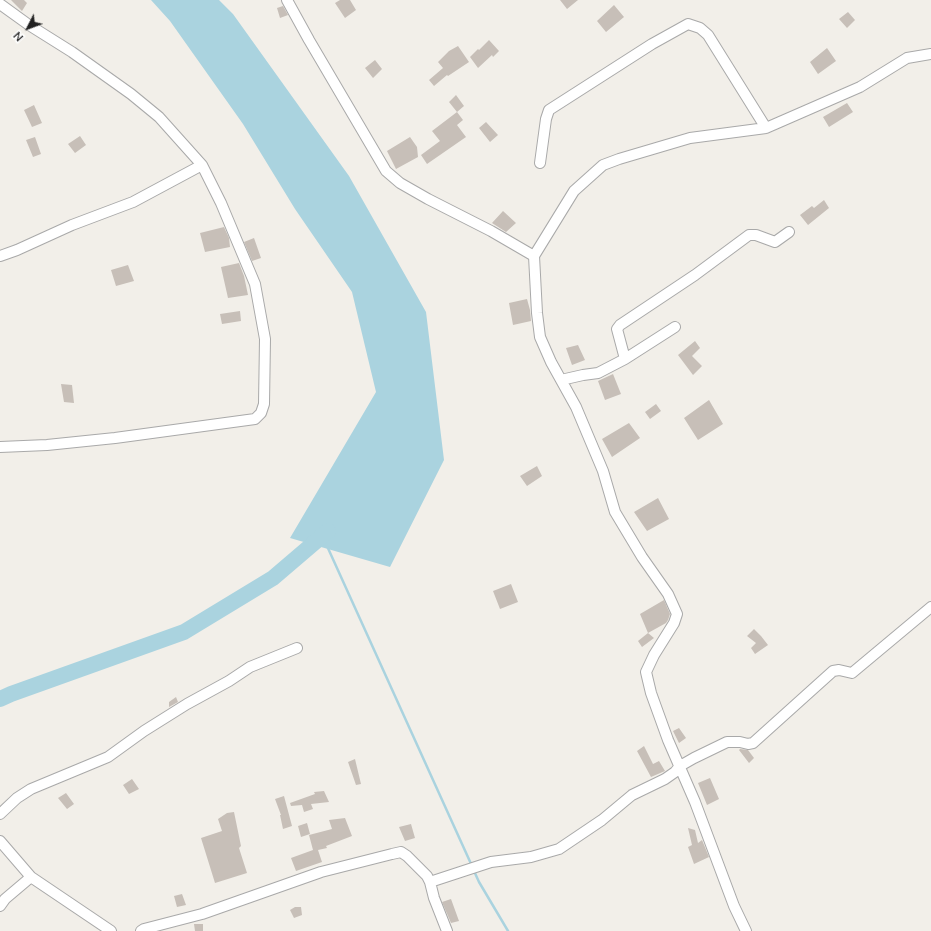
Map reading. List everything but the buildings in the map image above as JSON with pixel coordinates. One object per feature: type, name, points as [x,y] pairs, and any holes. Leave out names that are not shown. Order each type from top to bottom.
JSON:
[{"type":"street","points":[[288,0],[308,40],[386,171],[406,186],[497,234],[534,256]]},
{"type":"street","points":[[0,4],[29,25],[72,52],[131,94],[159,117],[202,165],[221,203],[255,284],[265,339],[264,404],[261,413],[255,419],[115,438],[47,445],[0,446]]},
{"type":"street","points":[[540,163],[546,119],[549,110],[652,44],[688,24],[700,28],[708,35],[766,128]]},
{"type":"street","points":[[746,931],[734,906],[680,766],[668,740],[651,694],[646,672],[654,655],[674,623],[677,614],[668,594],[642,557],[615,512],[603,471],[576,407],[550,362],[540,337],[537,313],[534,256],[574,191],[603,165],[690,138],[766,128],[860,87],[906,58],[931,54]]},
{"type":"street","points":[[0,256],[17,250],[72,225],[133,202],[202,165]]},
{"type":"street","points":[[625,359],[617,329],[620,325],[695,275],[749,235],[756,235],[775,242],[789,232]]},
{"type":"street","points":[[561,380],[583,375],[598,374],[625,359],[675,327]]},
{"type":"street","points":[[430,882],[491,862],[531,857],[559,849],[602,820],[632,795],[665,779],[675,772],[680,766],[727,742],[753,743],[833,671],[839,670],[852,674],[931,606]]},
{"type":"street","points":[[0,814],[16,798],[30,789],[108,757],[144,731],[250,667],[297,648]]},
{"type":"street","points":[[0,842],[31,877],[111,931]]},
{"type":"street","points":[[141,931],[202,914],[321,872],[401,852],[427,876],[447,931]]},
{"type":"street","points":[[0,906],[5,899],[31,877]]},
{"type":"water","points":[[151,0],[219,0],[233,14],[349,176],[426,312],[444,460],[390,567],[290,538],[376,392],[352,292],[295,209],[243,124],[170,21]]},
{"type":"waterway","points":[[0,699],[184,632],[273,578],[328,531]]},
{"type":"waterway","points":[[327,546],[472,866]]},
{"type":"waterway","points":[[474,871],[508,931]]}]
